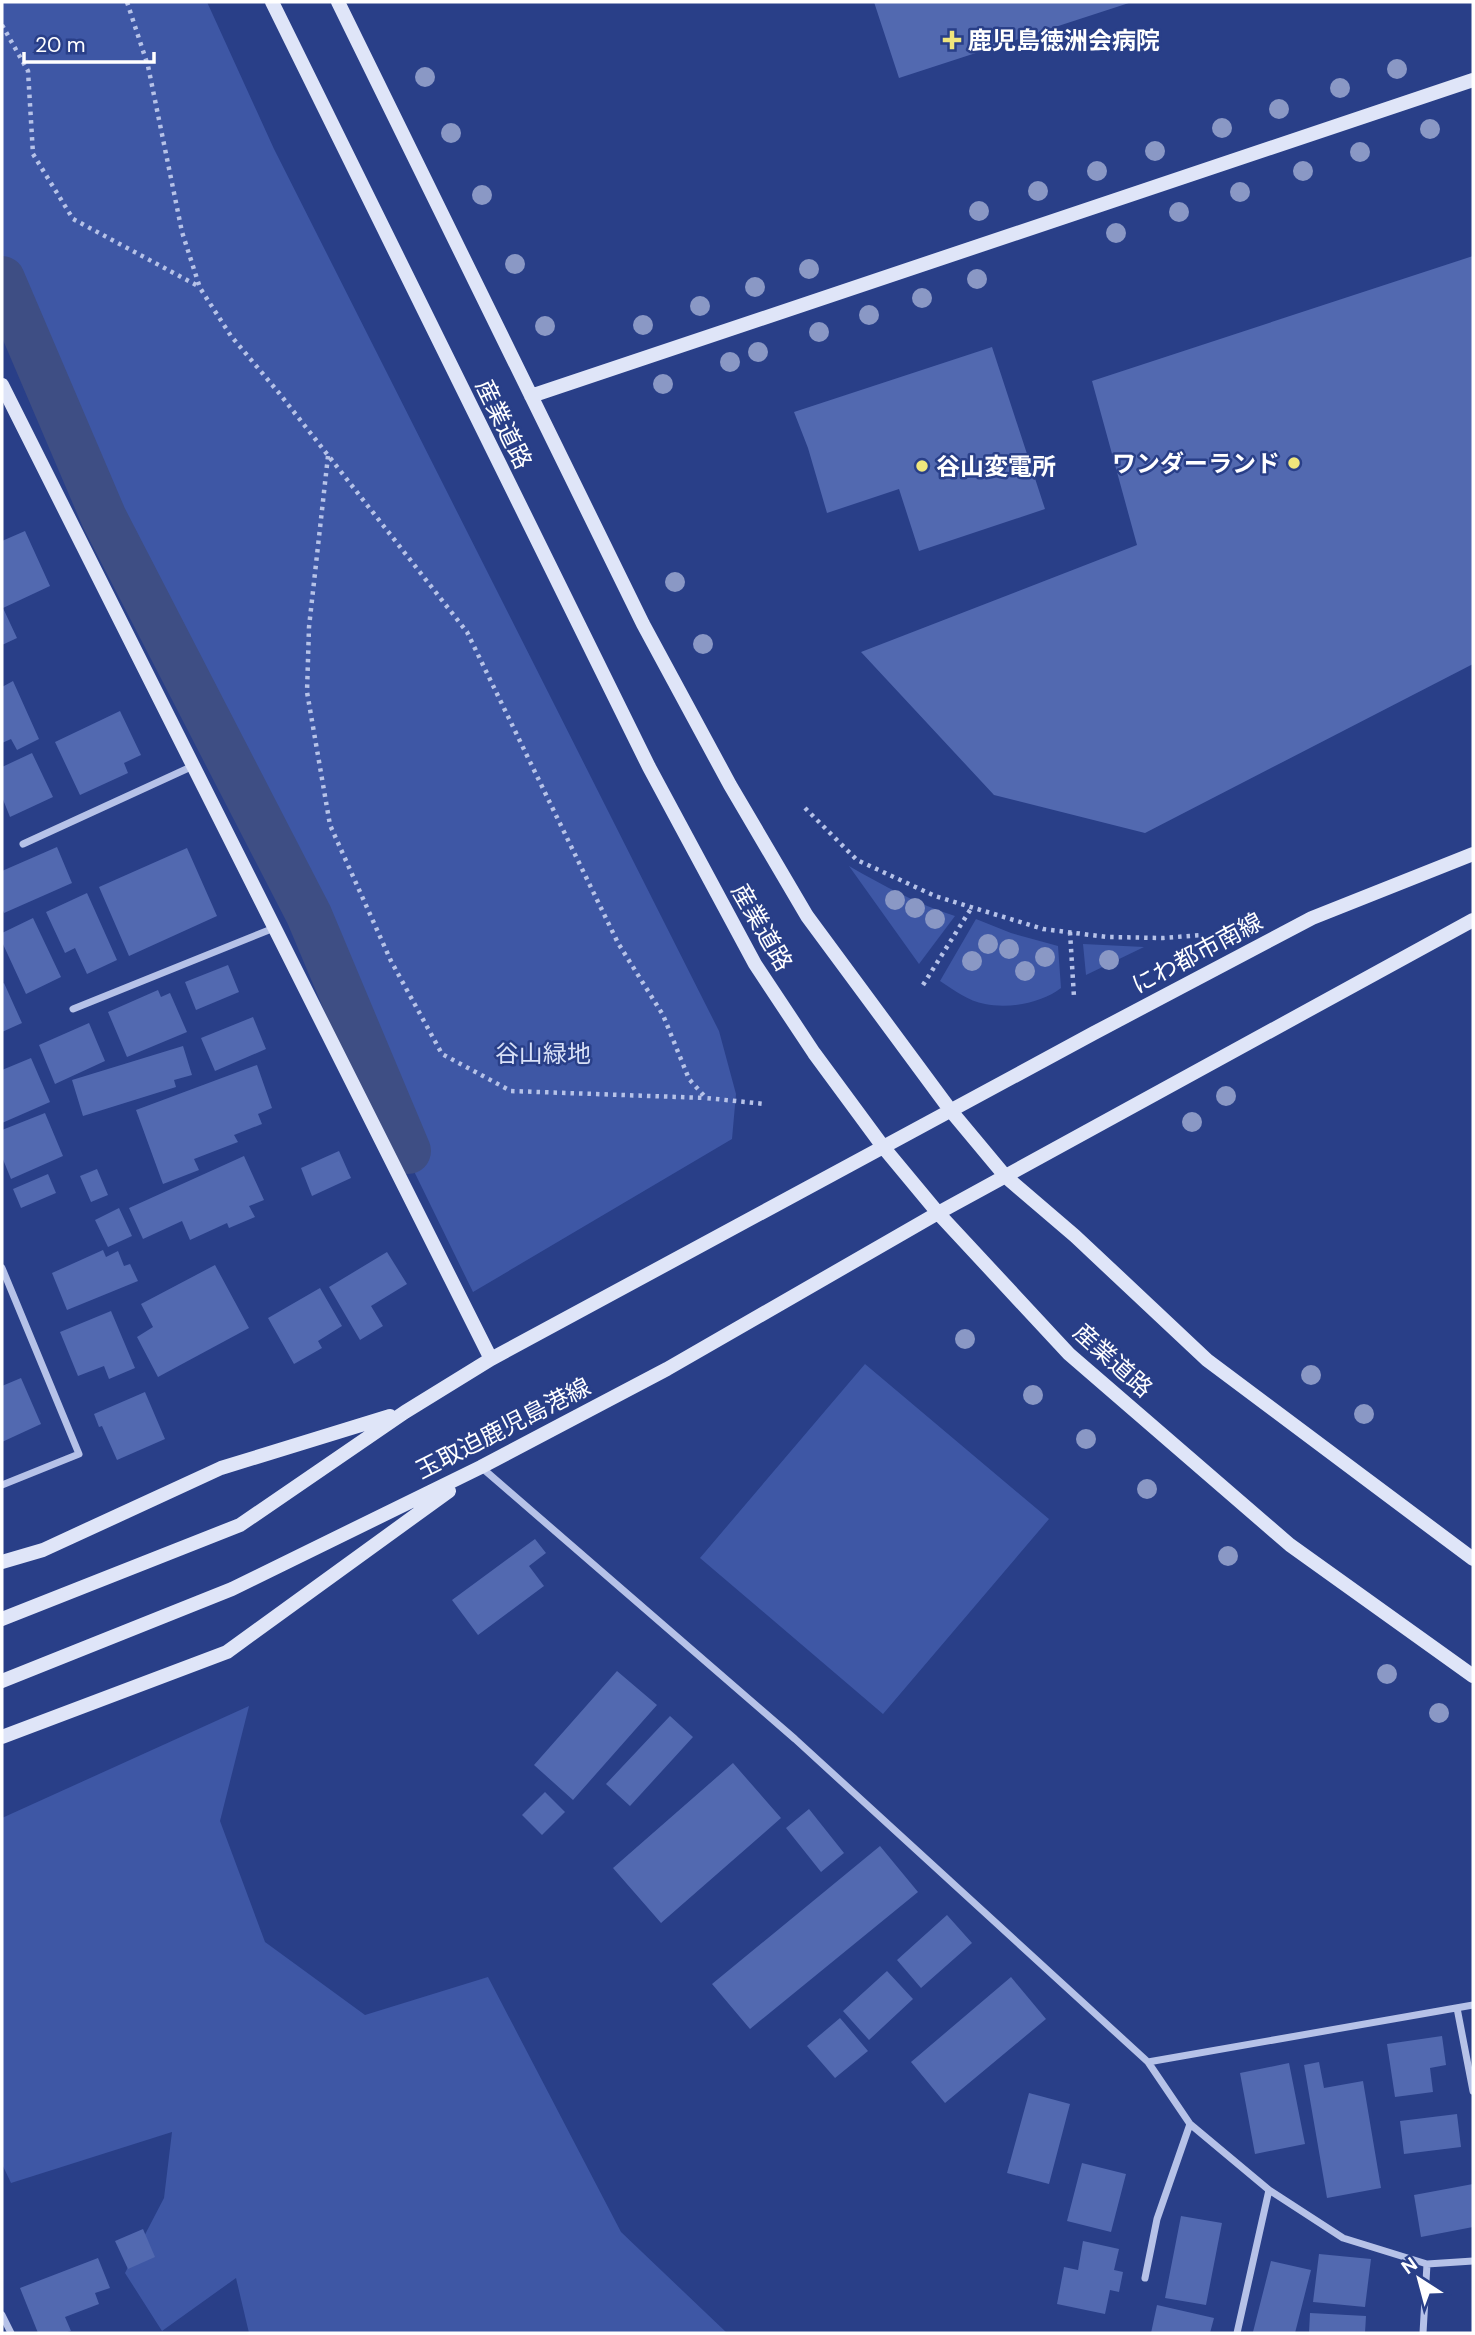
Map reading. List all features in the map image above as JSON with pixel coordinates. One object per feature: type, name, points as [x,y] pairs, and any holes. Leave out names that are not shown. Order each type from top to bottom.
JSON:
[{"type":"main road","name":"産業道路","points":[[272,2],[649,767],[755,964],[814,1053],[884,1148],[938,1213],[1069,1354],[1290,1545],[1473,1676]]},
{"type":"main road","name":"産業道路","points":[[338,2],[643,624],[730,785],[807,916],[951,1111],[1006,1177],[1075,1236],[1207,1360],[1473,1559]]},
{"type":"main road","points":[[531,396],[1473,80]]},
{"type":"main road","points":[[2,384],[491,1359]]},
{"type":"main road","name":"にわ都市南線","points":[[951,1111],[1312,918],[1473,854]]},
{"type":"main road","points":[[1006,1177],[1473,919]]},
{"type":"main road","points":[[2,1619],[240,1525],[405,1412],[491,1359],[951,1111]]},
{"type":"main road","name":"玉取迫鹿児島港線","points":[[2,1681],[232,1589],[481,1467],[667,1369],[938,1213],[1006,1177]]},
{"type":"main road","points":[[2,1562],[43,1550],[221,1468],[405,1412]]},
{"type":"main road","points":[[2,1737],[227,1653],[481,1467]]},
{"type":"street","points":[[23,844],[192,766]]},
{"type":"street","points":[[73,1009],[274,928]]},
{"type":"street","points":[[2,1268],[79,1454],[2,1485]]},
{"type":"street","points":[[481,1467],[795,1740],[1148,2063],[1190,2124],[1269,2190],[1343,2238],[1427,2264],[1473,2261]]},
{"type":"street","points":[[1148,2063],[1473,2005]]},
{"type":"street","points":[[1457,2008],[1473,2091]]},
{"type":"street","points":[[1145,2278],[1157,2219],[1190,2124]]},
{"type":"street","points":[[1237,2333],[1269,2190]]},
{"type":"street","points":[[1423,2333],[1427,2264]]},
{"type":"street","points":[[2,2315],[11,2333]]},
{"type":"path","points":[[127,2],[148,66],[182,232],[200,288],[231,336],[467,632],[618,943],[663,1015],[689,1079],[706,1098]]},
{"type":"path","points":[[2,25],[27,71],[33,154],[73,219],[200,288]]},
{"type":"path","points":[[328,456],[309,627],[307,692],[330,825],[391,961],[442,1054],[511,1091],[706,1098],[765,1104]]},
{"type":"path","points":[[805,808],[857,860],[935,896],[1043,929],[1107,936],[1163,938],[1203,935]]},
{"type":"path","points":[[923,985],[972,907]]},
{"type":"path","points":[[1070,932],[1074,998]]},
{"type":"green space","name":"谷山緑地","points":[[2,2],[207,2],[274,149],[719,1031],[736,1094],[732,1139],[473,1292],[2,328]]},
{"type":"green space","points":[[849,866],[901,894],[955,916],[919,964]]},
{"type":"green space","points":[[976,919],[1011,933],[1058,946],[1061,988],[1035,1001],[994,1005],[961,995],[940,981]]},
{"type":"green space","points":[[1083,944],[1144,947],[1086,975]]},
{"type":"green space","points":[[865,1364],[1049,1519],[883,1714],[700,1558]]},
{"type":"green space","points":[[249,1706],[220,1821],[265,1942],[365,2015],[488,1977],[621,2232],[727,2333],[249,2333],[236,2278],[162,2331],[125,2273],[164,2198],[172,2132],[11,2183],[2,2164],[2,1818]]},
{"type":"building","name":"鹿児島徳洲会病院","points":[[874,2],[1132,2],[899,78]]},
{"type":"building","name":"ワンダーランド","points":[[1473,256],[1473,664],[1145,833],[994,795],[861,652],[1137,545],[1092,381]]},
{"type":"building","name":"谷山変電所","points":[[992,347],[1045,509],[919,551],[899,489],[827,513],[808,448],[794,412]]},
{"type":"building","points":[[25,531],[50,586],[3,608],[17,638],[2,645],[2,541]]},
{"type":"building","points":[[13,681],[39,739],[17,750],[11,739],[2,743],[2,687]]},
{"type":"building","points":[[120,711],[141,755],[124,763],[128,773],[80,795],[55,742]]},
{"type":"building","points":[[32,753],[53,797],[10,817],[2,797],[2,767]]},
{"type":"building","points":[[57,847],[72,883],[4,913],[2,871]]},
{"type":"building","points":[[187,848],[217,916],[129,956],[99,887]]},
{"type":"building","points":[[87,893],[117,960],[87,974],[75,948],[65,953],[46,912]]},
{"type":"building","points":[[33,918],[61,977],[26,994],[2,942],[2,933]]},
{"type":"building","points":[[228,965],[239,992],[196,1010],[185,982]]},
{"type":"building","points":[[4,983],[22,1023],[2,1032],[2,984]]},
{"type":"building","points":[[158,990],[161,997],[170,993],[187,1032],[127,1057],[108,1012]]},
{"type":"building","points":[[253,1017],[266,1049],[215,1071],[201,1038]]},
{"type":"building","points":[[89,1023],[105,1061],[55,1084],[39,1045]]},
{"type":"building","points":[[183,1046],[192,1075],[174,1080],[176,1087],[83,1116],[72,1080]]},
{"type":"building","points":[[31,1058],[50,1102],[2,1123],[2,1070]]},
{"type":"building","points":[[257,1065],[272,1108],[258,1114],[262,1124],[234,1135],[238,1142],[194,1159],[199,1170],[163,1184],[136,1110]]},
{"type":"building","points":[[45,1113],[63,1156],[11,1179],[2,1157],[2,1130]]},
{"type":"building","points":[[339,1151],[351,1178],[312,1196],[301,1168]]},
{"type":"building","points":[[244,1156],[264,1200],[249,1206],[255,1217],[229,1228],[227,1223],[190,1240],[182,1221],[143,1239],[129,1208]]},
{"type":"building","points":[[97,1169],[108,1195],[91,1202],[80,1176]]},
{"type":"building","points":[[48,1174],[56,1193],[21,1208],[13,1189]]},
{"type":"building","points":[[119,1208],[132,1236],[108,1247],[95,1220]]},
{"type":"building","points":[[103,1250],[106,1257],[118,1251],[124,1266],[130,1264],[138,1281],[67,1310],[52,1273]]},
{"type":"building","points":[[387,1252],[407,1284],[371,1306],[383,1326],[360,1340],[329,1287]]},
{"type":"building","points":[[215,1265],[249,1328],[158,1377],[137,1337],[153,1327],[141,1304]]},
{"type":"building","points":[[320,1288],[342,1326],[318,1341],[322,1348],[294,1364],[268,1318]]},
{"type":"building","points":[[111,1311],[135,1368],[109,1379],[104,1366],[78,1376],[60,1332]]},
{"type":"building","points":[[21,1378],[41,1424],[2,1442],[2,1386]]},
{"type":"building","points":[[145,1392],[165,1439],[117,1460],[94,1414]]},
{"type":"building","points":[[535,1539],[546,1553],[529,1566],[544,1586],[478,1635],[452,1600]]},
{"type":"building","points":[[617,1671],[657,1705],[573,1800],[534,1765]]},
{"type":"building","points":[[670,1716],[693,1737],[630,1806],[606,1784]]},
{"type":"building","points":[[733,1763],[781,1818],[661,1923],[613,1868]]},
{"type":"building","points":[[545,1792],[565,1812],[542,1835],[522,1815]]},
{"type":"building","points":[[809,1809],[844,1853],[821,1872],[786,1828]]},
{"type":"building","points":[[880,1846],[918,1892],[750,2029],[712,1984]]},
{"type":"building","points":[[947,1915],[972,1943],[921,1988],[897,1960]]},
{"type":"building","points":[[887,1971],[913,1999],[869,2040],[843,2011]]},
{"type":"building","points":[[1011,1977],[1046,2019],[945,2103],[911,2062]]},
{"type":"building","points":[[840,2018],[868,2051],[835,2078],[807,2046]]},
{"type":"building","points":[[1442,2036],[1446,2065],[1430,2068],[1433,2092],[1395,2097],[1387,2044]]},
{"type":"building","points":[[1319,2062],[1324,2088],[1363,2081],[1381,2188],[1327,2198],[1304,2065]]},
{"type":"building","points":[[1289,2063],[1305,2144],[1255,2154],[1240,2073]]},
{"type":"building","points":[[1029,2093],[1070,2104],[1049,2184],[1007,2173]]},
{"type":"building","points":[[1457,2114],[1461,2147],[1404,2154],[1400,2121]]},
{"type":"building","points":[[1082,2163],[1126,2174],[1111,2232],[1067,2221]]},
{"type":"building","points":[[1473,2184],[1473,2227],[1421,2237],[1414,2195]]},
{"type":"building","points":[[1181,2216],[1222,2223],[1206,2305],[1165,2298]]},
{"type":"building","points":[[143,2229],[155,2257],[128,2269],[115,2241]]},
{"type":"building","points":[[1083,2241],[1119,2249],[1114,2270],[1123,2272],[1119,2292],[1110,2290],[1105,2314],[1057,2304],[1064,2267],[1078,2270]]},
{"type":"building","points":[[1319,2254],[1371,2259],[1365,2307],[1313,2302]]},
{"type":"building","points":[[98,2258],[110,2288],[95,2293],[99,2304],[65,2317],[71,2331],[38,2333],[20,2288]]},
{"type":"building","points":[[1271,2261],[1311,2270],[1295,2333],[1253,2332]]},
{"type":"building","points":[[1157,2305],[1214,2318],[1210,2333],[1151,2333]]},
{"type":"building","points":[[1310,2313],[1366,2316],[1365,2333],[1309,2333]]},
{"type":"waterway","points":[[2,279],[104,518],[309,915],[408,1151]]},
{"type":"place","name":"鹿児島徳洲会病院","points":[[952,40]]},
{"type":"place","name":"ワンダーランド","points":[[1294,463]]},
{"type":"place","name":"谷山変電所","points":[[922,466]]}]
